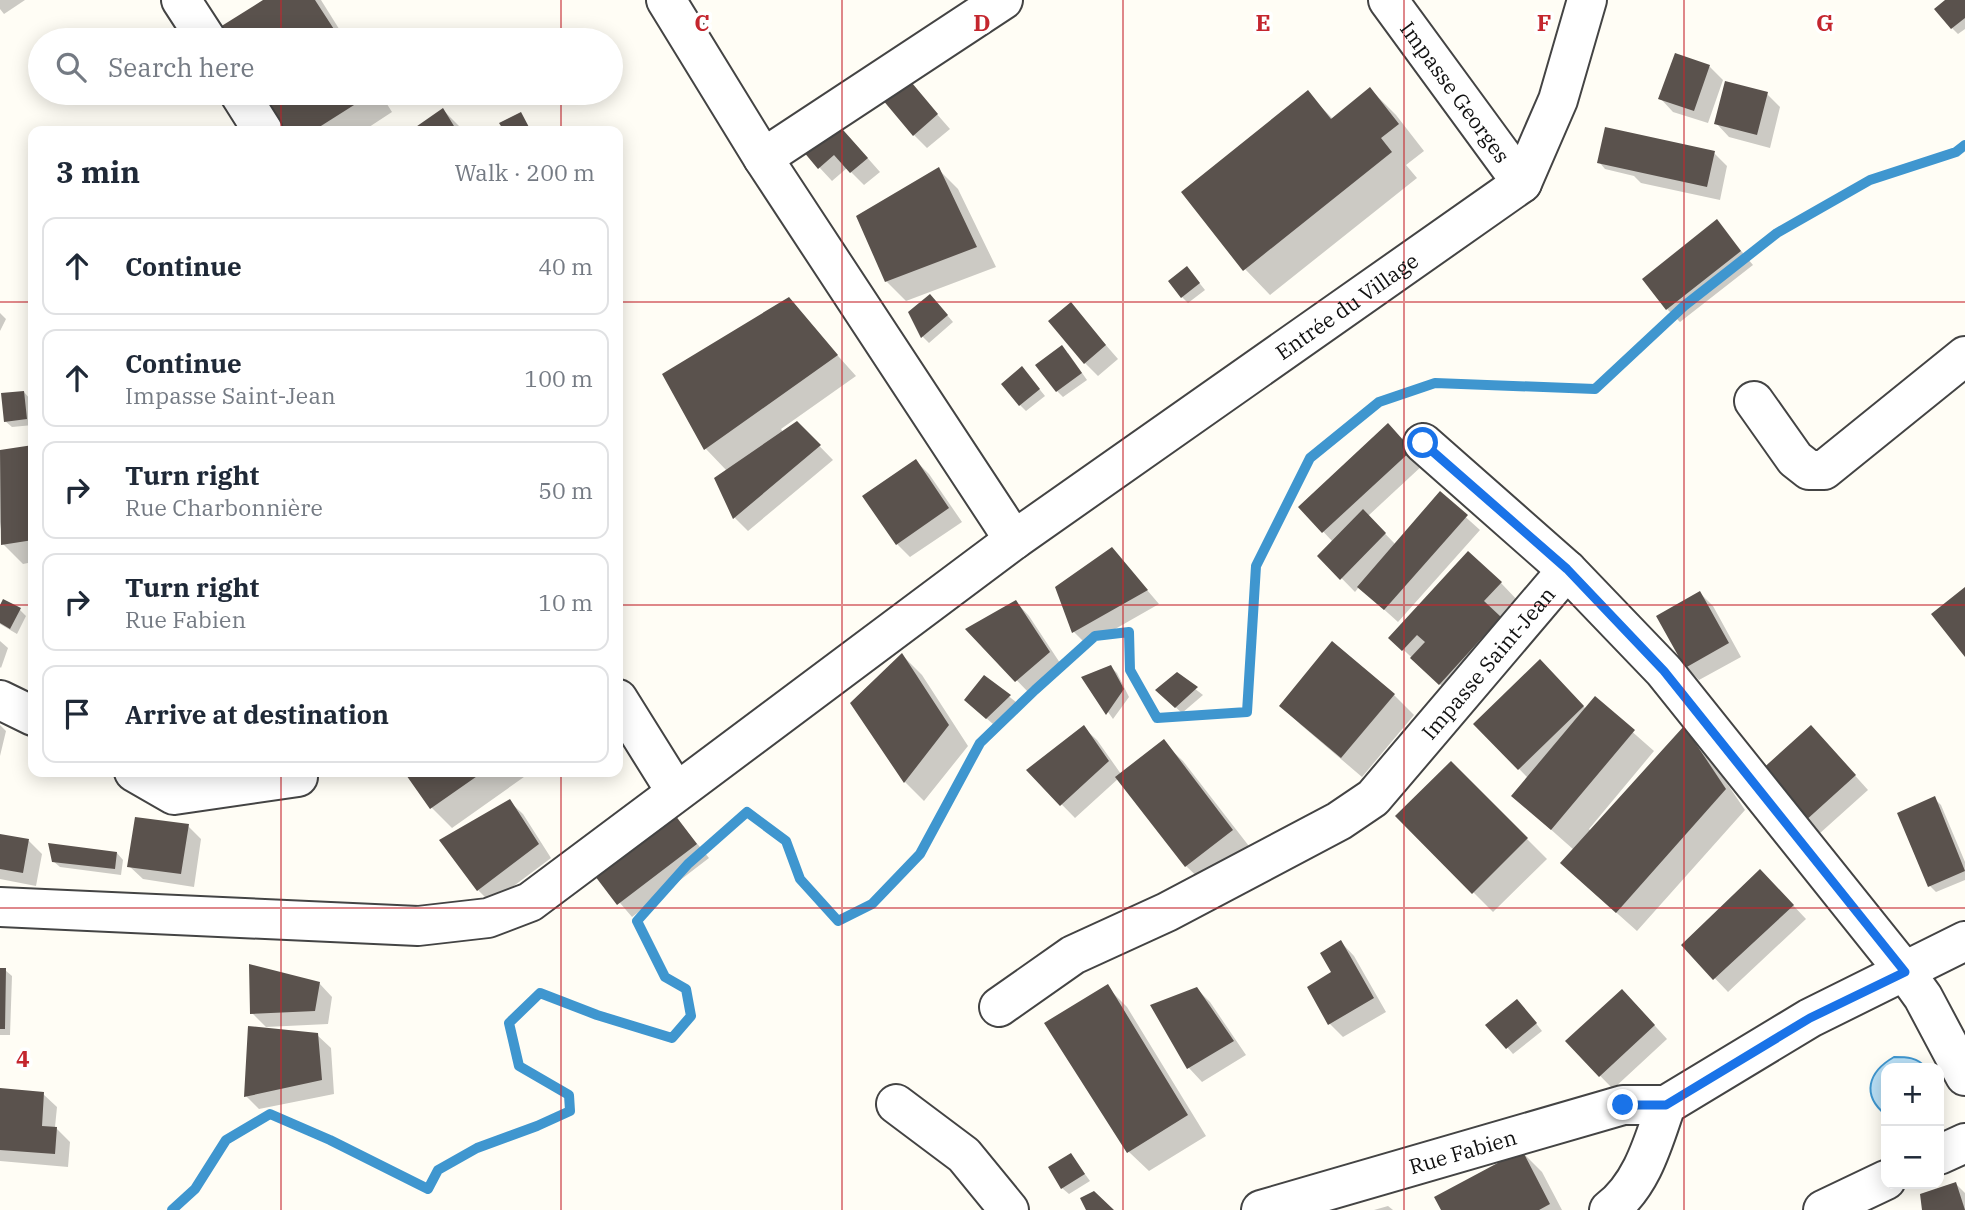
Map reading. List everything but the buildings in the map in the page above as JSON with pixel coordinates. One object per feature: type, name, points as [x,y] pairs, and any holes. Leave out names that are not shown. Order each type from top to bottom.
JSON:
[{"type":"street","points":[[181,0],[198,28]]},
{"type":"street","points":[[666,0],[763,158],[1014,540]]},
{"type":"street","points":[[763,158],[1003,0]]},
{"type":"street","name":"Impasse Georges","points":[[1388,0],[1522,183]]},
{"type":"street","points":[[1522,183],[1558,100],[1587,0]]},
{"type":"street","points":[[247,105],[260,126]]},
{"type":"street","name":"Entrée du Village","points":[[0,907],[418,926],[488,918],[530,902],[1014,540],[1522,183]]},
{"type":"street","points":[[1754,401],[1796,459],[1809,470],[1824,470],[1965,355]]},
{"type":"street","points":[[1423,443],[1567,569]]},
{"type":"street","name":"Impasse Saint-Jean","points":[[999,1007],[1073,955],[1167,912],[1339,821],[1373,798],[1567,569],[1664,671],[1905,972],[1923,997],[1965,1076]]},
{"type":"street","points":[[0,701],[28,714]]},
{"type":"street","points":[[623,707],[676,792]]},
{"type":"street","points":[[143,777],[174,795],[298,777]]},
{"type":"street","points":[[1609,1210],[1622,1200],[1647,1160],[1666,1105],[1810,1018],[1965,941]]},
{"type":"street","points":[[896,1104],[964,1155],[1009,1210]]},
{"type":"street","name":"Rue Fabien","points":[[1261,1210],[1623,1105],[1666,1105]]},
{"type":"street","points":[[1944,1153],[1965,1143]]},
{"type":"street","points":[[1823,1210],[1881,1182]]},
{"type":"water","points":[[1894,1057],[1921,1063],[1885,1063]]},
{"type":"water","points":[[1881,1067],[1881,1110],[1873,1100],[1871,1092],[1873,1077]]},
{"type":"waterway","points":[[172,1210],[195,1189],[226,1140],[270,1114],[330,1140],[428,1189],[438,1170],[477,1148],[570,1111],[569,1095],[519,1066],[509,1023],[540,993],[597,1015],[672,1038],[691,1016],[686,989],[665,977],[637,921],[688,864],[747,812],[786,841],[800,879],[838,921],[872,904],[920,854],[980,743],[1095,636],[1129,632],[1130,670],[1157,718],[1247,712],[1256,566],[1310,458],[1379,402],[1435,383],[1595,389],[1684,306],[1777,233],[1870,180],[1956,152],[1965,145]]},
{"type":"route","points":[[1423,443],[1567,569],[1664,671],[1905,972],[1810,1018],[1666,1105],[1623,1105]]}]
